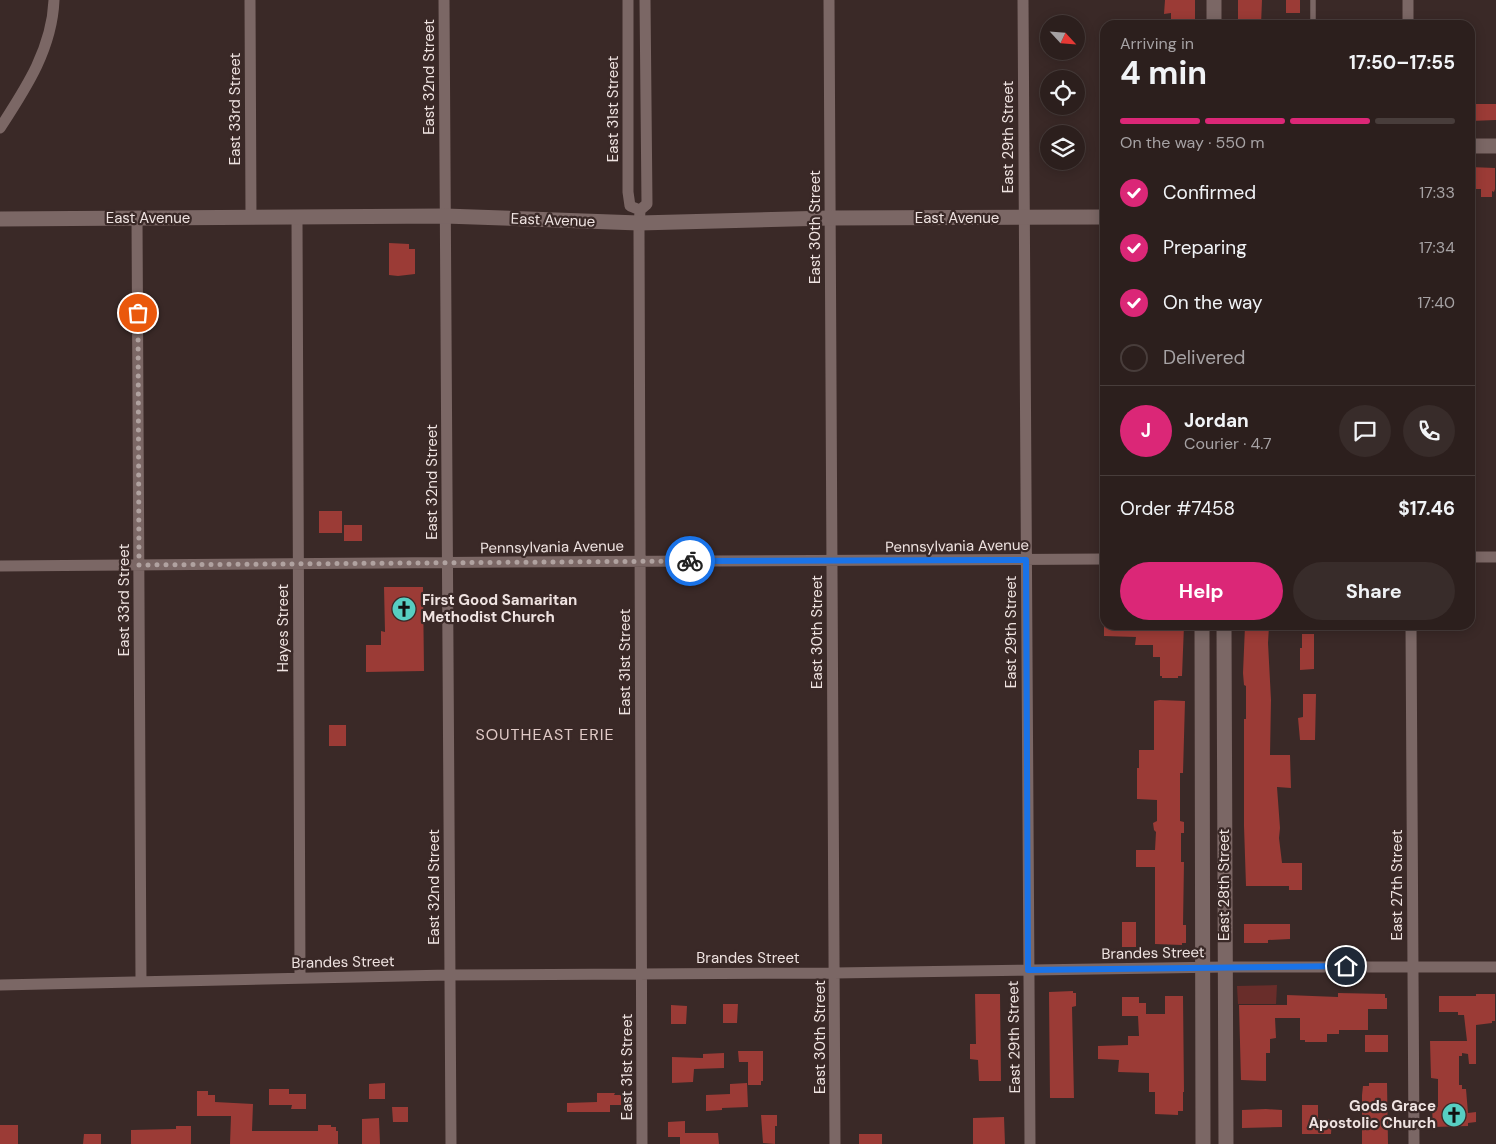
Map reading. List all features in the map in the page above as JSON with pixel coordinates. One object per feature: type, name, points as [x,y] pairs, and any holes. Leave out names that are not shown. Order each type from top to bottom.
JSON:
[{"type":"street","points":[[0,128],[37,68],[51,26],[54,0]]},
{"type":"street","name":"East 33rd Street","points":[[250,0],[251,217]]},
{"type":"street","name":"East 32nd Street","points":[[444,0],[451,1144]]},
{"type":"street","name":"East 31st Street","points":[[628,0],[628,192],[630,206],[640,216]]},
{"type":"street","name":"East 31st Street","points":[[642,1144],[640,216],[647,204],[645,0]]},
{"type":"street","name":"East 30th Street","points":[[829,0],[835,1144]]},
{"type":"street","name":"East 29th Street","points":[[1023,0],[1030,1144]]},
{"type":"street","points":[[1214,0],[1214,20]]},
{"type":"street","points":[[1408,0],[1408,20]]},
{"type":"street","points":[[1475,146],[1496,146]]},
{"type":"street","name":"East Avenue","points":[[0,219],[445,216],[1100,218]]},
{"type":"street","name":"Hayes Street","points":[[297,218],[300,977]]},
{"type":"street","name":"East 33rd Street","points":[[137,219],[141,982]]},
{"type":"street","points":[[1475,557],[1496,557]]},
{"type":"street","name":"Pennsylvania Avenue","points":[[0,566],[640,560],[832,562],[1100,560]]},
{"type":"street","name":"East 28th Street","points":[[1202,630],[1203,1144]]},
{"type":"street","name":"East 28th Street","points":[[1224,630],[1226,1144]]},
{"type":"street","name":"East 27th Street","points":[[1411,630],[1414,1144]]},
{"type":"street","name":"Brandes Street","points":[[0,985],[449,975],[1202,967],[1496,967]]},
{"type":"lane","points":[[1313,0],[1313,20]]},
{"type":"shaded area","points":[[1277,985],[1276,1004],[1238,1004],[1237,986]]},
{"type":"building","points":[[1165,0],[1195,0],[1195,20],[1171,20],[1171,13],[1164,14]]},
{"type":"building","points":[[1238,0],[1262,0],[1261,20],[1238,20]]},
{"type":"building","points":[[1286,0],[1300,0],[1300,13],[1286,13]]},
{"type":"building","points":[[1475,104],[1496,104],[1496,120],[1475,121]]},
{"type":"building","points":[[1475,167],[1495,168],[1495,189],[1494,192],[1492,191],[1492,197],[1481,197],[1481,189],[1475,189]]},
{"type":"building","points":[[389,243],[409,244],[409,249],[415,249],[415,274],[389,275]]},
{"type":"building","points":[[319,511],[342,511],[342,533],[319,533]]},
{"type":"building","points":[[344,525],[362,525],[362,541],[344,541]]},
{"type":"building","name":"First Good Samaritan Methodist Church","points":[[384,587],[423,587],[424,671],[366,672],[366,645],[381,645],[381,631],[385,632]]},
{"type":"building","points":[[1104,630],[1184,630],[1182,676],[1178,676],[1178,678],[1162,678],[1160,676],[1160,657],[1153,657],[1153,645],[1135,645],[1136,637],[1104,636]]},
{"type":"building","points":[[1245,630],[1269,630],[1271,700],[1270,755],[1290,755],[1291,788],[1277,787],[1282,863],[1302,863],[1302,890],[1289,890],[1289,886],[1246,886],[1244,719],[1246,719],[1246,686],[1244,685]]},
{"type":"building","points":[[1302,634],[1314,634],[1314,669],[1300,670]]},
{"type":"building","points":[[1303,694],[1316,694],[1315,740],[1300,740],[1298,718],[1303,717]]},
{"type":"building","points":[[1154,701],[1185,701],[1183,773],[1180,773],[1180,821],[1184,822],[1184,833],[1181,833],[1181,862],[1184,862],[1183,925],[1186,925],[1186,943],[1182,943],[1182,945],[1155,944],[1155,867],[1136,867],[1136,850],[1155,850],[1156,832],[1153,823],[1157,821],[1157,800],[1137,799],[1137,768],[1139,768],[1139,750],[1154,750]]},
{"type":"building","points":[[329,725],[346,725],[346,746],[329,746]]},
{"type":"building","points":[[1122,922],[1136,922],[1136,947],[1122,947]]},
{"type":"building","points":[[1244,924],[1290,924],[1290,939],[1268,940],[1268,943],[1244,943]]},
{"type":"building","points":[[1073,991],[1073,993],[1076,993],[1076,1006],[1072,1007],[1074,1098],[1050,1098],[1049,992]]},
{"type":"building","points":[[1338,993],[1385,994],[1387,1009],[1368,1009],[1368,1030],[1339,1030],[1339,1034],[1327,1034],[1327,1042],[1305,1042],[1305,1040],[1300,1040],[1300,1018],[1275,1018],[1276,1038],[1270,1039],[1270,1053],[1266,1053],[1266,1081],[1241,1080],[1239,1005],[1287,1005],[1287,995],[1338,997]]},
{"type":"building","points":[[975,994],[1000,994],[1001,1081],[979,1081],[978,1060],[970,1059],[970,1044],[976,1044]]},
{"type":"building","points":[[1476,994],[1495,994],[1495,1021],[1476,1025],[1476,1064],[1469,1064],[1468,1054],[1462,1053],[1462,1056],[1459,1056],[1459,1085],[1462,1085],[1462,1089],[1466,1089],[1468,1113],[1476,1112],[1476,1122],[1468,1123],[1468,1126],[1433,1127],[1432,1107],[1438,1107],[1438,1079],[1431,1078],[1430,1041],[1467,1041],[1464,1015],[1458,1015],[1458,1012],[1439,1012],[1439,996],[1476,996]]},
{"type":"building","points":[[1165,996],[1183,996],[1184,1092],[1183,1111],[1178,1111],[1178,1115],[1155,1114],[1155,1092],[1149,1092],[1149,1073],[1118,1072],[1119,1060],[1098,1059],[1098,1046],[1128,1045],[1128,1036],[1139,1036],[1138,1016],[1122,1016],[1122,997],[1139,997],[1139,1003],[1146,1003],[1146,1014],[1165,1014]]},
{"type":"building","points":[[723,1004],[738,1004],[737,1023],[723,1023]]},
{"type":"building","points":[[671,1005],[687,1006],[686,1024],[671,1024]]},
{"type":"building","points":[[1365,1035],[1388,1035],[1388,1052],[1365,1052]]},
{"type":"building","points":[[738,1051],[763,1051],[763,1081],[761,1081],[761,1085],[748,1085],[748,1062],[739,1062]]},
{"type":"building","points":[[724,1053],[724,1068],[694,1069],[693,1082],[672,1083],[672,1057],[703,1058],[703,1054]]},
{"type":"building","points":[[385,1083],[385,1099],[369,1099],[369,1084]]},
{"type":"building","points":[[747,1083],[748,1107],[706,1111],[706,1095],[730,1094],[730,1084]]},
{"type":"building","points":[[1369,1083],[1387,1083],[1388,1144],[1362,1144],[1363,1086],[1369,1086]]},
{"type":"building","points":[[269,1089],[289,1089],[289,1094],[306,1094],[306,1109],[291,1109],[292,1105],[269,1105]]},
{"type":"building","points":[[197,1091],[208,1091],[208,1095],[215,1095],[215,1102],[253,1104],[252,1131],[318,1131],[318,1125],[331,1125],[331,1127],[336,1127],[336,1131],[338,1131],[338,1144],[230,1144],[231,1116],[197,1116]]},
{"type":"building","points":[[597,1093],[621,1095],[621,1105],[610,1105],[610,1112],[567,1112],[567,1103],[597,1102]]},
{"type":"building","points":[[1302,1105],[1318,1105],[1318,1118],[1332,1120],[1331,1134],[1302,1134]]},
{"type":"building","points":[[392,1107],[408,1107],[408,1122],[393,1122]]},
{"type":"building","points":[[1242,1110],[1282,1110],[1282,1127],[1242,1128]]},
{"type":"building","points":[[761,1115],[777,1115],[775,1144],[763,1143]]},
{"type":"building","points":[[1004,1117],[1005,1144],[973,1144],[973,1118]]},
{"type":"building","points":[[379,1118],[380,1144],[362,1144],[362,1119]]},
{"type":"building","points":[[685,1121],[685,1133],[718,1133],[719,1144],[680,1144],[680,1137],[668,1137],[668,1122]]},
{"type":"building","points":[[0,1125],[18,1125],[18,1144],[0,1144]]},
{"type":"building","points":[[176,1126],[191,1126],[191,1144],[131,1144],[131,1130],[176,1129]]},
{"type":"building","points":[[84,1134],[101,1134],[101,1144],[83,1144]]},
{"type":"building","points":[[859,1134],[882,1134],[882,1144],[859,1144]]},
{"type":"way so far","points":[[138,313],[139,565],[690,561]]},
{"type":"place","name":"First Good Samaritan Methodist Church","points":[[404,609]]},
{"type":"place","name":"Gods Grace Apostolic Church","points":[[1454,1115]]},
{"type":"district","name":"SOUTHEAST ERIE","points":[[545,734]]},
{"type":"route","points":[[690,561],[1026,560],[1028,970],[1346,966]]}]
